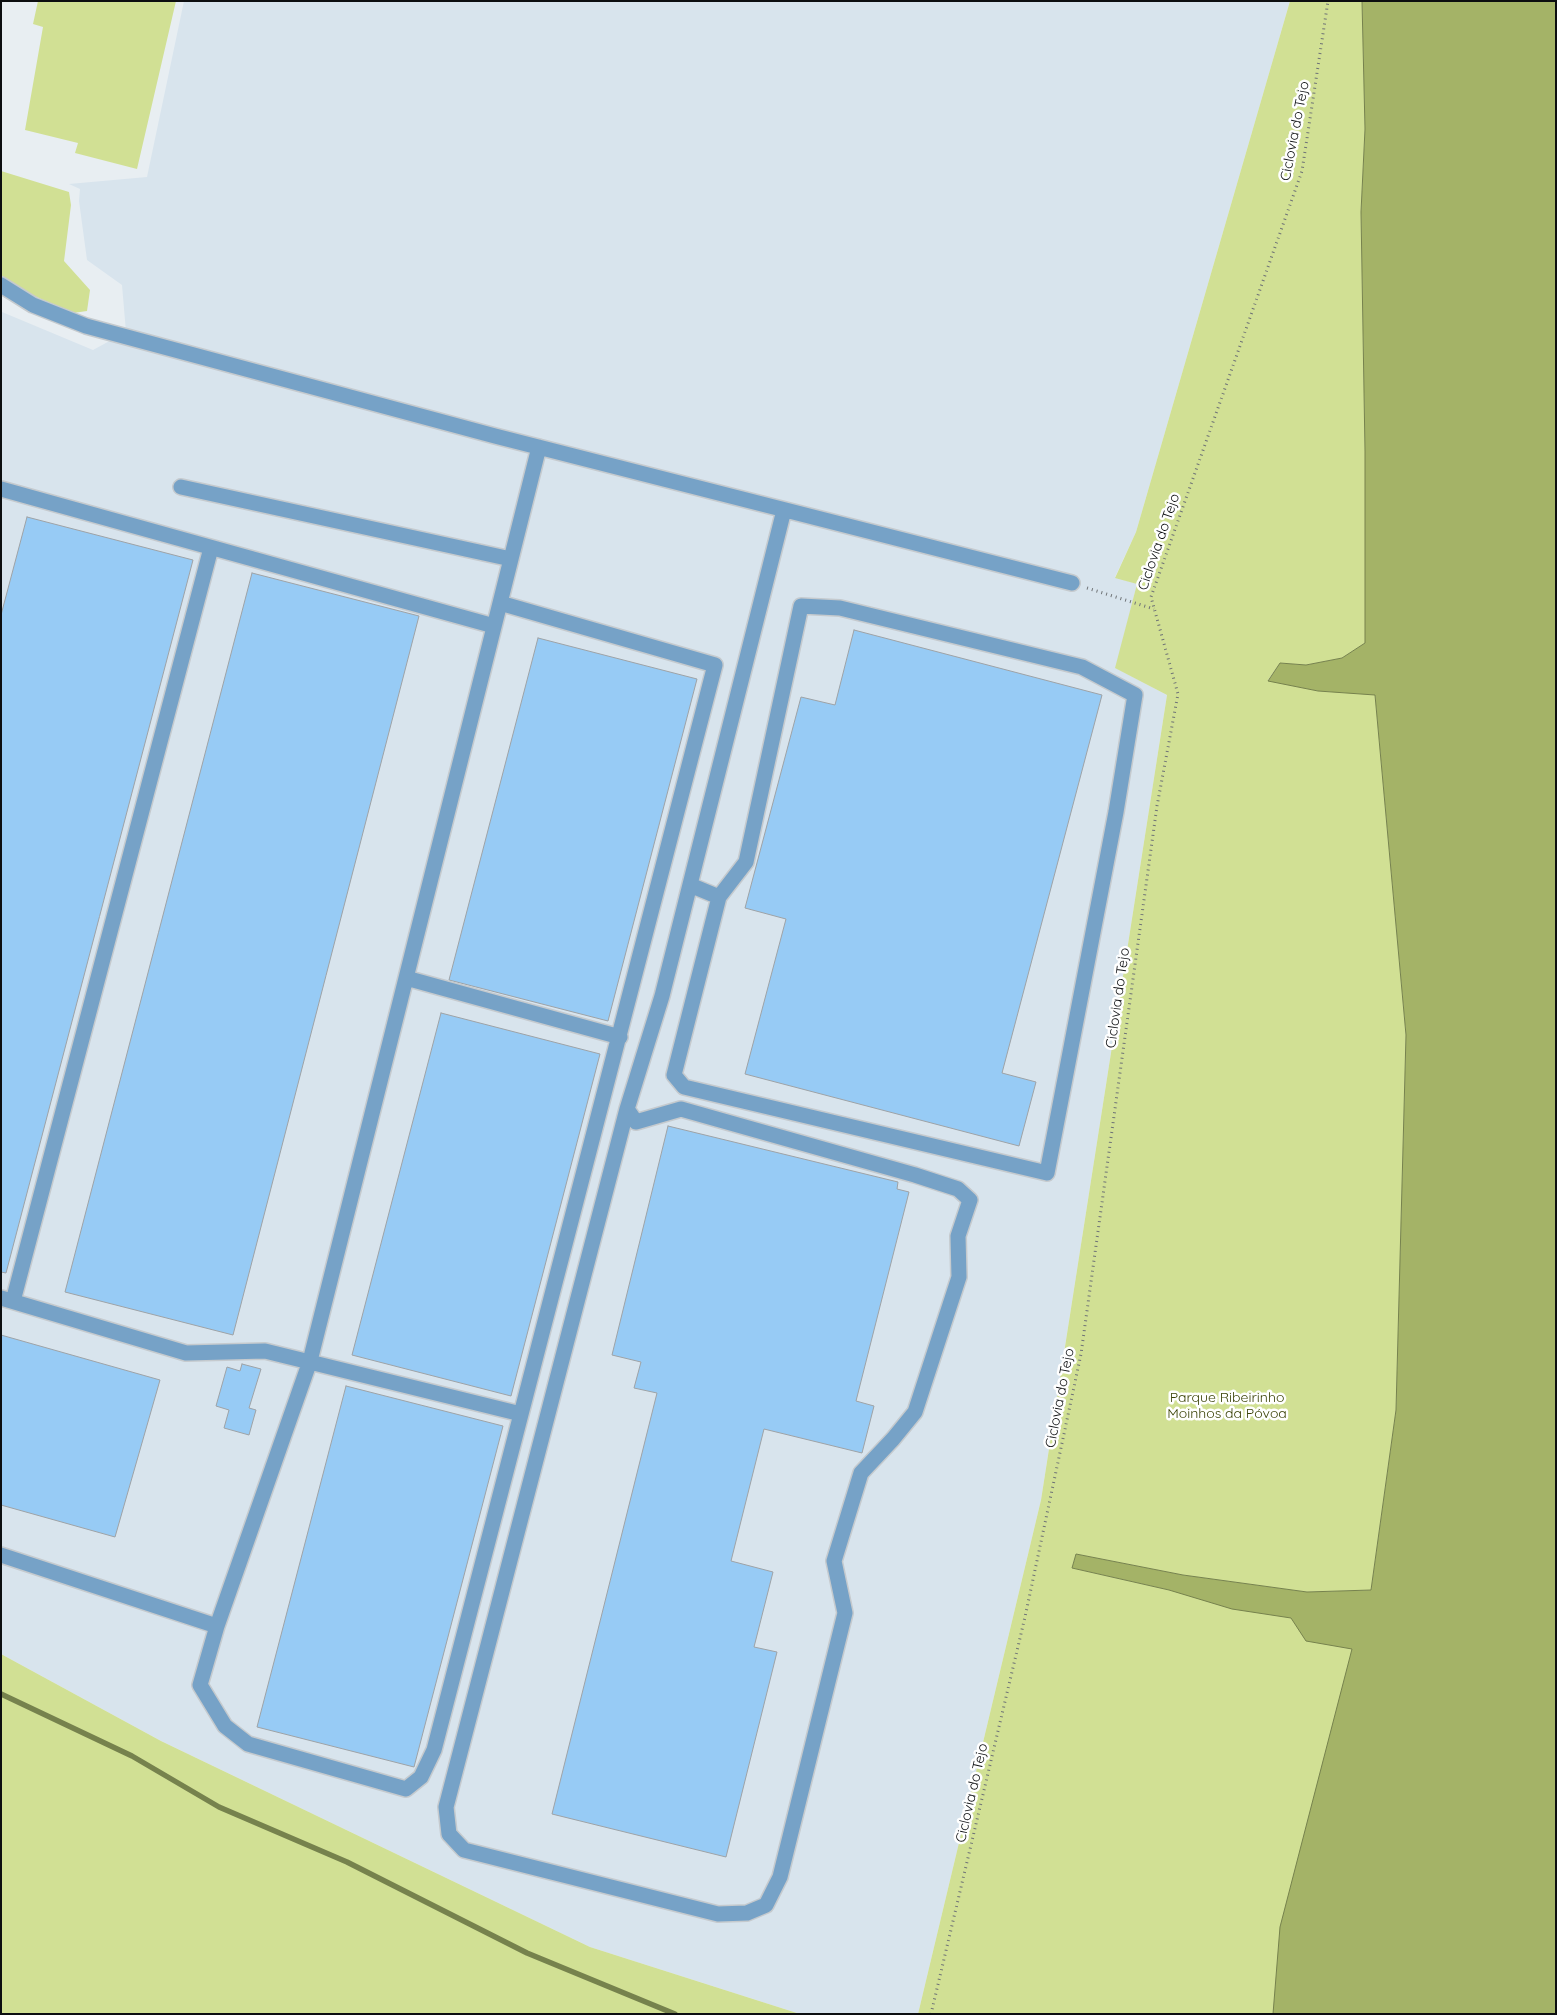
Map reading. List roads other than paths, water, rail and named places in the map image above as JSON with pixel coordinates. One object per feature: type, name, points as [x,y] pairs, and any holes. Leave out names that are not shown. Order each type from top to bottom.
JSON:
[{"type":"street","points":[[1,285],[33,305],[86,326],[539,447],[1072,583]]},
{"type":"street","points":[[500,603],[715,665],[434,1750],[421,1777],[406,1790],[248,1744],[225,1726],[200,1685],[217,1626],[310,1362],[539,447]]},
{"type":"street","points":[[181,487],[511,559]]},
{"type":"street","points":[[1,490],[494,626]]},
{"type":"street","points":[[627,1109],[636,1122],[681,1109],[915,1175],[958,1189],[970,1200],[958,1236],[959,1277],[915,1412],[861,1473],[834,1561],[846,1613],[780,1876],[766,1905],[747,1913],[718,1914],[464,1850],[448,1834],[446,1807],[627,1109],[662,996],[784,510]]},
{"type":"street","points":[[211,548],[7,1299],[186,1354],[265,1351],[520,1414]]},
{"type":"street","points":[[801,606],[840,608],[1082,667],[1135,695],[1116,812],[1047,1173],[684,1087],[674,1075],[719,897],[746,862],[801,606]]},
{"type":"street","points":[[690,885],[719,897]]},
{"type":"street","points":[[406,978],[620,1037]]},
{"type":"street","points":[[1,1554],[217,1626]]},
{"type":"waterway","points":[[1,1694],[132,1756],[219,1807],[347,1862],[527,1953],[675,2014]]},
{"type":"park label","name":"Parque Ribeirinho Moinhos da Póvoa","points":[[1227,1406]]}]
